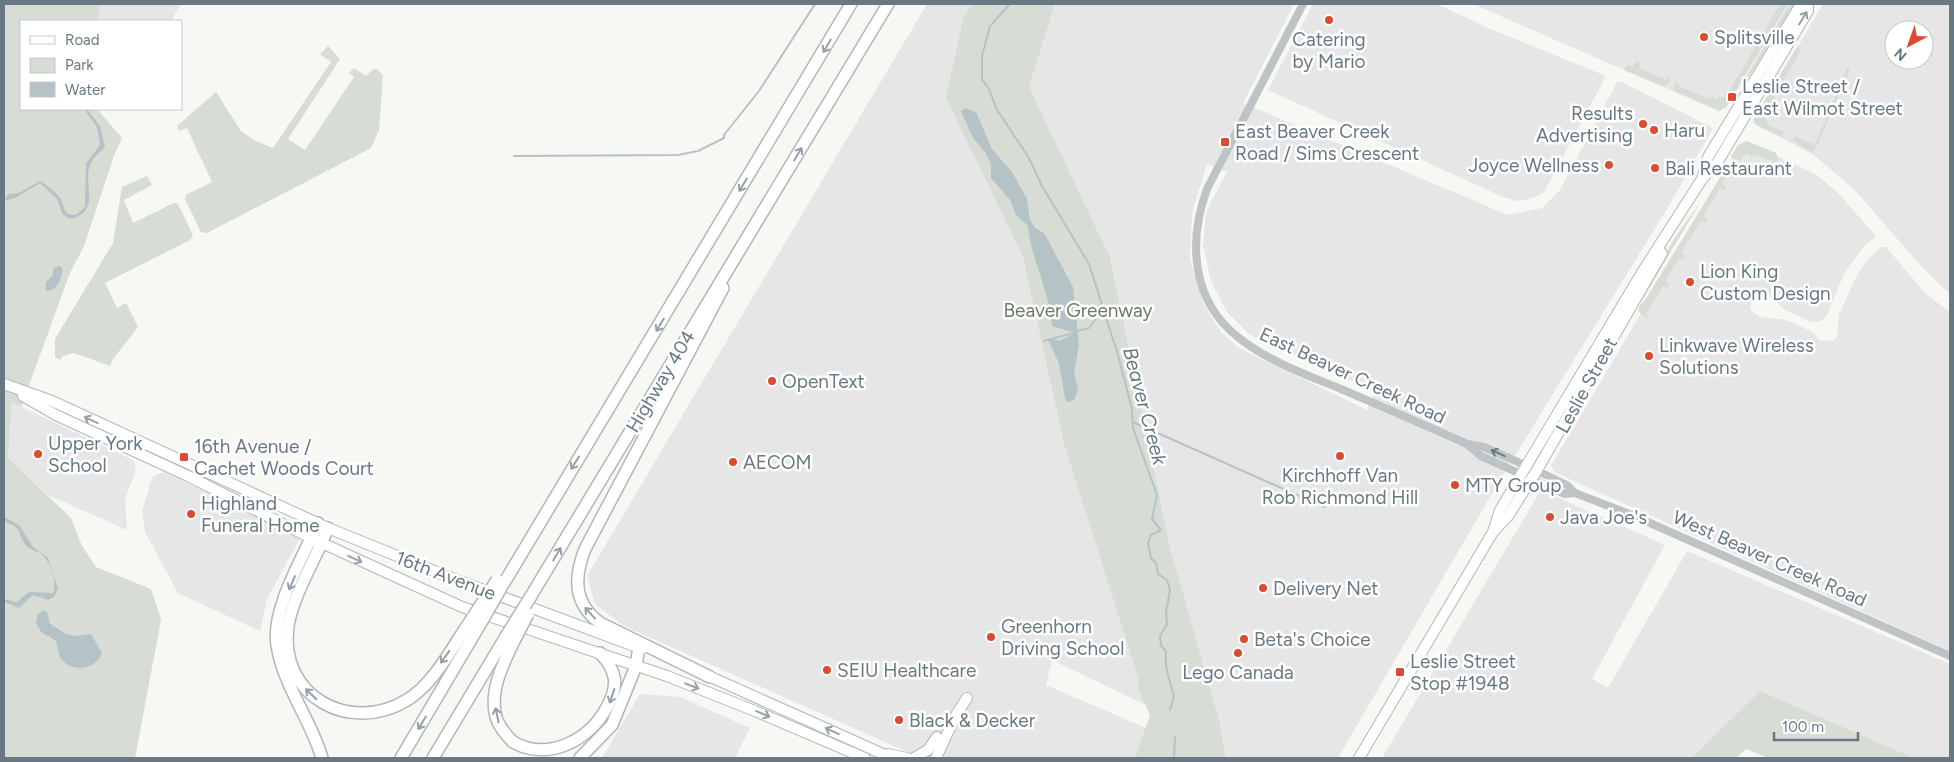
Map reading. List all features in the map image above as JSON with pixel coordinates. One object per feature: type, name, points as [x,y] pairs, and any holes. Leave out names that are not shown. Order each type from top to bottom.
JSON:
[{"type":"highway","name":"Highway 404","points":[[477,619],[633,369],[852,4]]},
{"type":"highway","name":"Highway 404","points":[[510,640],[543,578],[888,4]]},
{"type":"highway","points":[[710,677],[595,620],[578,596],[576,582],[578,567],[586,549],[754,225]]},
{"type":"highway","points":[[322,758],[312,728],[287,676],[276,644],[280,614],[323,525]]},
{"type":"highway","points":[[316,541],[288,626],[288,647],[290,661],[303,686],[319,701],[336,710],[370,714],[388,710],[409,699],[431,678],[477,619]]},
{"type":"highway","points":[[401,758],[477,619]]},
{"type":"highway","points":[[510,640],[494,693],[496,718],[504,734],[518,747],[534,754],[550,755],[564,751],[580,742],[597,725],[614,689],[614,674],[611,664],[600,653]]},
{"type":"highway","points":[[433,758],[510,640]]},
{"type":"highway","points":[[580,758],[612,725],[636,666],[639,647]]},
{"type":"main road","name":"Leslie Street","points":[[1702,179],[1708,157],[1801,4]]},
{"type":"main road","name":"Leslie Street","points":[[1359,758],[1493,532],[1508,516],[1529,472],[1665,247],[1668,233],[1702,179],[1717,163],[1808,11],[1808,4]]},
{"type":"main road","name":"16th Avenue","points":[[4,384],[52,401],[323,525],[459,581],[639,647],[892,758]]},
{"type":"main road","name":"16th Avenue","points":[[4,384],[56,415],[188,476],[316,541],[462,607],[636,666],[755,711],[865,758]]},
{"type":"main road","points":[[936,758],[956,715],[967,698]]},
{"type":"main road","points":[[914,758],[928,750],[937,737]]},
{"type":"main road","points":[[876,751],[906,758]]},
{"type":"street","name":"East Beaver Creek Road","points":[[1303,4],[1203,199],[1197,222],[1195,242],[1197,263],[1204,289],[1216,314],[1227,327],[1258,352],[1467,444],[1481,456],[1529,472]]},
{"type":"street","name":"West Beaver Creek Road","points":[[1529,472],[1567,485],[1575,493],[1697,544],[1950,656]]},
{"type":"shaded area","points":[[101,4],[181,4],[172,20],[97,20]]},
{"type":"shaded area","points":[[927,4],[971,4],[963,18],[946,98],[1023,257],[1064,444],[1148,706],[1052,660],[1046,685],[1146,728],[1135,758],[921,758],[624,626],[595,604],[587,576]]},
{"type":"shaded area","points":[[1055,4],[1294,4],[1243,103],[1508,215],[1542,208],[1560,190],[1617,82],[1622,82],[1713,128],[1667,209],[1501,478],[1338,758],[1226,758],[1219,720],[1170,547],[1110,257],[1029,87]],"holes":[[[1207,164],[1227,172],[1206,212],[1203,246],[1211,280],[1226,311],[1249,334],[1267,344],[1375,391],[1367,410],[1239,348],[1221,332],[1204,305],[1190,259],[1192,212]]]},
{"type":"shaded area","points":[[1313,4],[1437,4],[1488,28],[1606,76],[1544,192],[1531,199],[1517,201],[1503,197],[1268,90]]},
{"type":"shaded area","points":[[1473,4],[1783,4],[1720,112]]},
{"type":"shaded area","points":[[1823,4],[1950,4],[1950,292],[1944,289],[1919,264],[1855,190],[1814,155],[1753,123]]},
{"type":"shaded area","points":[[1745,141],[1817,175],[1839,194],[1876,236],[1863,247],[1844,274],[1826,317],[1821,321],[1812,322],[1785,310],[1771,297],[1760,293],[1751,297],[1750,309],[1755,314],[1760,317],[1786,320],[1813,332],[1819,340],[1833,341],[1837,337],[1839,314],[1858,273],[1869,258],[1881,247],[1886,247],[1926,294],[1950,312],[1950,651],[1554,472],[1551,466],[1741,144]]},
{"type":"shaded area","points":[[12,402],[133,460],[136,469],[125,500],[127,530],[48,495],[8,459]]},
{"type":"shaded area","points":[[163,472],[302,535],[267,599],[260,631],[178,593],[145,532],[142,512],[152,477]]},
{"type":"shaded area","points":[[1541,490],[1665,545],[1592,679],[1608,688],[1687,551],[1950,664],[1950,758],[1914,758],[1760,691],[1693,758],[1382,758]]},
{"type":"shaded area","points":[[640,694],[680,697],[750,728],[735,758],[602,758]]},
{"type":"green space","points":[[4,4],[101,4],[97,20],[20,20],[20,110],[98,110],[122,138],[115,153],[84,246],[70,273],[21,407],[12,402],[8,458],[71,518],[82,546],[96,567],[151,589],[161,620],[135,758],[4,758]]},
{"type":"green space","name":"Beaver Greenway","points":[[971,4],[1055,4],[1029,87],[1110,257],[1170,547],[1219,720],[1226,758],[1135,758],[1150,715],[1138,689],[1139,680],[1064,444],[1023,257],[946,98],[963,18]]},
{"type":"green space","points":[[1660,4],[1636,61],[1641,63],[1639,68],[1666,80],[1669,76],[1670,80],[1666,87],[1624,70],[1627,65],[1633,67]]},
{"type":"green space","points":[[1780,4],[1788,4],[1726,108],[1719,110],[1673,90],[1678,79],[1677,85],[1710,99],[1713,95],[1714,99],[1725,96],[1724,92],[1728,93]]},
{"type":"green space","points":[[1789,4],[1795,4],[1742,88],[1743,82]]},
{"type":"green space","points":[[1798,45],[1801,50],[1765,115],[1768,125],[1784,132],[1782,137],[1756,125],[1753,120]]},
{"type":"green space","points":[[328,46],[340,59],[288,139],[305,150],[354,77],[349,73],[354,68],[366,76],[373,69],[377,69],[383,75],[379,130],[371,148],[207,233],[201,232],[185,199],[186,195],[212,182],[187,128],[179,131],[177,126],[216,92],[241,131],[254,140],[273,148],[331,62],[320,54]]},
{"type":"green space","points":[[1847,68],[1850,69],[1816,148],[1812,153],[1792,140],[1795,136],[1815,145]]},
{"type":"green space","points":[[1747,141],[1776,153],[1778,160],[1772,167],[1772,161],[1754,154],[1751,159],[1750,154],[1742,156],[1742,161],[1737,159],[1722,184],[1726,187],[1724,191],[1720,188],[1703,216],[1708,219],[1705,223],[1701,220],[1681,253],[1685,256],[1683,260],[1679,258],[1665,282],[1669,284],[1667,288],[1663,286],[1646,314],[1650,317],[1646,319],[1638,311],[1639,307],[1732,158],[1731,156],[1738,145]]},
{"type":"green space","points":[[147,176],[152,185],[124,200],[133,223],[174,203],[178,204],[193,235],[190,240],[105,283],[117,308],[126,303],[138,327],[113,359],[110,366],[74,353],[63,356],[60,360],[55,357],[55,339],[113,243],[122,187]]},
{"type":"green space","points":[[1701,201],[1645,295],[1637,305],[1674,239]]},
{"type":"green space","points":[[1760,691],[1914,758],[1768,758],[1746,749],[1736,758],[1692,758]]},
{"type":"water","points":[[965,108],[976,112],[992,149],[1012,172],[1027,199],[1030,220],[1035,228],[1044,233],[1073,287],[1079,345],[1074,373],[1078,389],[1074,400],[1068,402],[1065,399],[1059,363],[1048,340],[1051,338],[1059,341],[1071,335],[1072,332],[1052,326],[1048,300],[1033,251],[1028,226],[1016,215],[1010,200],[991,178],[991,164],[985,152],[973,138],[961,111]]},
{"type":"water","points":[[85,110],[88,110],[100,126],[105,147],[93,159],[90,165],[88,174],[88,206],[79,216],[68,218],[62,214],[58,200],[40,183],[15,198],[4,201],[8,194],[19,193],[40,181],[58,196],[69,214],[76,215],[85,207],[86,163],[100,145],[97,127]]},
{"type":"water","points":[[60,266],[63,270],[58,284],[50,291],[46,291],[46,282],[52,276],[54,268]]},
{"type":"water","points":[[4,517],[19,525],[33,547],[48,558],[58,589],[54,597],[48,600],[33,595],[19,608],[4,602],[4,599],[17,602],[30,592],[53,593],[54,577],[44,556],[29,548],[22,540],[16,527],[4,521]]},
{"type":"water","points":[[44,610],[47,612],[50,624],[66,634],[75,636],[91,634],[102,653],[95,663],[78,668],[72,667],[62,660],[55,640],[41,632],[36,623],[38,614]]},
{"type":"waterway","points":[[514,156],[678,155],[698,151],[724,138],[724,135],[759,91],[815,4]]},
{"type":"waterway","name":"Beaver Creek","points":[[1010,4],[990,26],[982,56],[982,79],[989,89],[997,110],[1029,158],[1042,186],[1089,264],[1118,355],[1132,409],[1133,428],[1157,495],[1152,519],[1161,530],[1151,535],[1148,543],[1151,558],[1156,563],[1158,574],[1167,580],[1170,590],[1166,612],[1167,624],[1160,636],[1161,646],[1166,651],[1169,680],[1174,696],[1170,710]]},
{"type":"waterway","points":[[1077,331],[1089,328],[1101,311]]},
{"type":"waterway","points":[[1044,341],[1073,333]]},
{"type":"waterway","points":[[1133,422],[1324,507]]},
{"type":"waterway","name":"Beaver Creek","points":[[1174,758],[1175,737]]},
{"type":"place","name":"Catering by Mario","points":[[1329,20]]},
{"type":"place","name":"Splitsville","points":[[1704,37]]},
{"type":"place","name":"Leslie Street / East Wilmot Street","points":[[1732,97]]},
{"type":"place","name":"Results Advertising","points":[[1643,124]]},
{"type":"place","name":"Haru","points":[[1654,130]]},
{"type":"place","name":"East Beaver Creek Road / Sims Crescent","points":[[1225,142]]},
{"type":"place","name":"Joyce Wellness","points":[[1609,165]]},
{"type":"place","name":"Bali Restaurant","points":[[1655,168]]},
{"type":"place","name":"Lion King Custom Design","points":[[1690,282]]},
{"type":"place","name":"Linkwave Wireless Solutions","points":[[1649,356]]},
{"type":"place","name":"OpenText","points":[[772,381]]},
{"type":"place","name":"Upper York School","points":[[38,454]]},
{"type":"place","name":"Kirchhoff Van Rob Richmond Hill","points":[[1340,456]]},
{"type":"place","name":"16th Avenue / Cachet Woods Court","points":[[184,457]]},
{"type":"place","name":"AECOM","points":[[733,462]]},
{"type":"place","name":"MTY Group","points":[[1455,485]]},
{"type":"place","name":"Highland Funeral Home","points":[[191,514]]},
{"type":"place","name":"Java Joe's","points":[[1550,517]]},
{"type":"place","name":"Delivery Net","points":[[1263,588]]},
{"type":"place","name":"Greenhorn Driving School","points":[[991,637]]},
{"type":"place","name":"Beta's Choice","points":[[1244,639]]},
{"type":"place","name":"Lego Canada","points":[[1238,653]]},
{"type":"place","name":"SEIU Healthcare","points":[[827,670]]},
{"type":"place","name":"Leslie Street Stop #1948","points":[[1400,672]]},
{"type":"place","name":"Black & Decker","points":[[899,720]]}]
